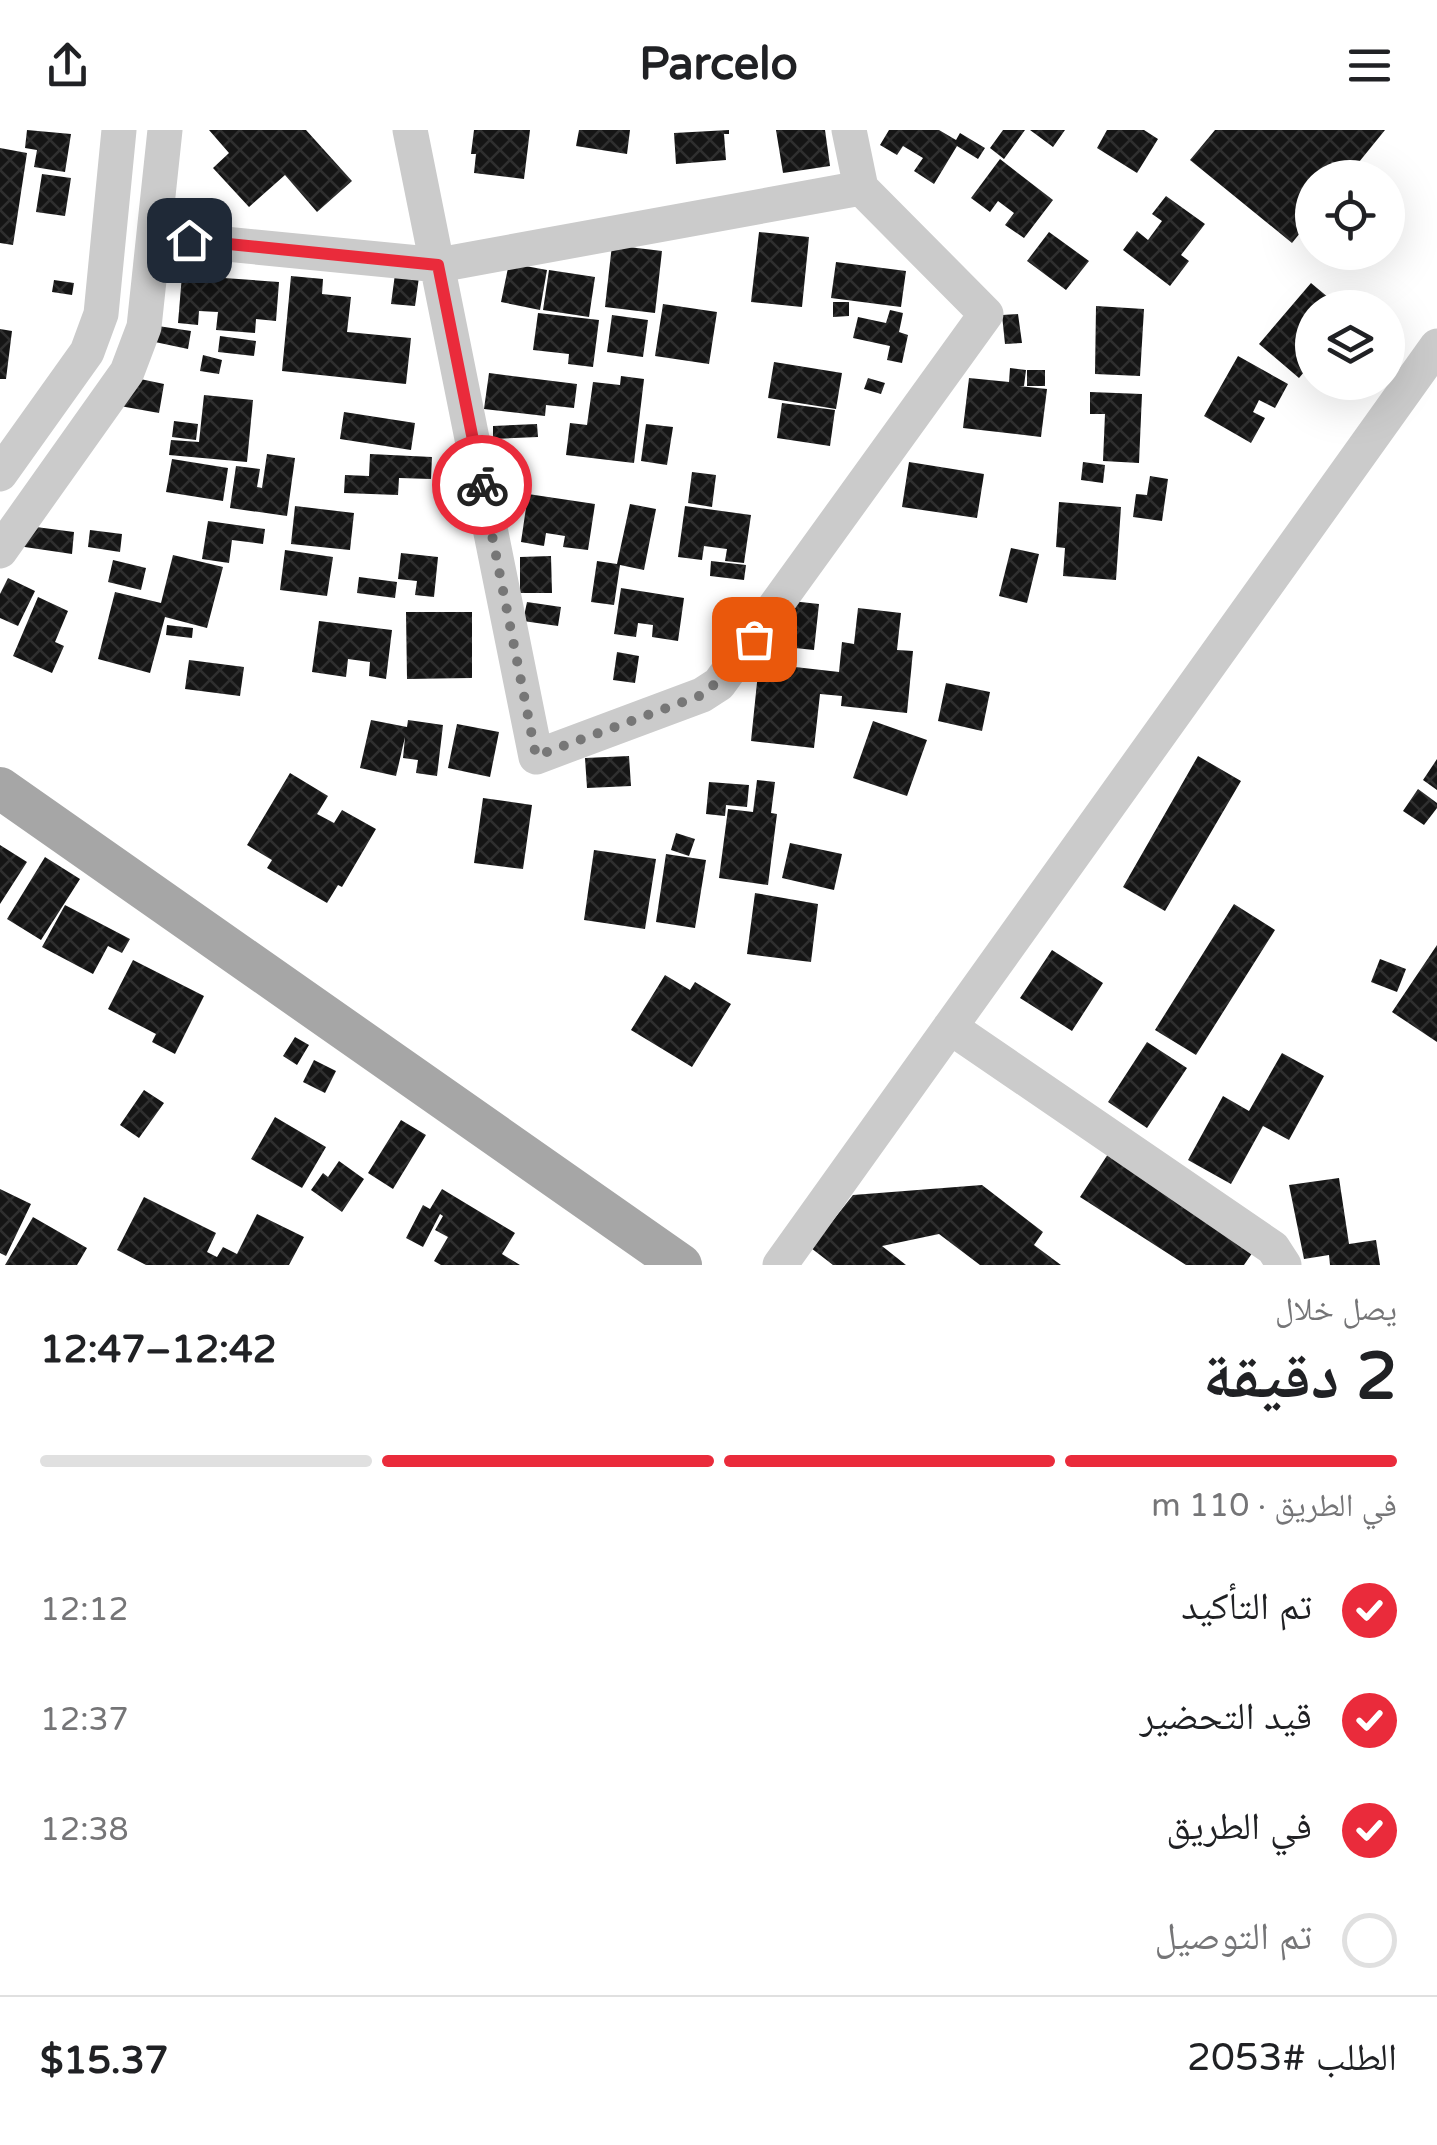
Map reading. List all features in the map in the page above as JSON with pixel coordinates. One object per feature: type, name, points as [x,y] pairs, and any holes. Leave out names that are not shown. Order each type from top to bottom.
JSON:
[{"type":"main road","points":[[0,788],[681,1265]]},
{"type":"street","points":[[0,474],[95,334],[119,130]]},
{"type":"street","points":[[0,550],[128,372],[144,328],[165,130]]},
{"type":"street","points":[[410,130],[536,756],[702,695],[719,684],[986,314],[862,188],[850,130]]},
{"type":"street","points":[[154,237],[438,265],[862,188]]},
{"type":"street","points":[[780,1265],[1437,346]]},
{"type":"street","points":[[950,1026],[1273,1248],[1284,1265]]},
{"type":"building","points":[[27,130],[71,134],[65,172],[34,167],[37,150],[25,148]]},
{"type":"building","points":[[209,130],[306,130],[352,181],[317,212],[285,175],[249,207],[213,168],[229,153]]},
{"type":"building","points":[[474,130],[530,130],[524,179],[474,173]]},
{"type":"building","points":[[579,130],[630,130],[627,154],[576,146]]},
{"type":"building","points":[[729,130],[729,134],[724,134],[726,160],[676,164],[674,133]]},
{"type":"building","points":[[776,130],[825,130],[830,166],[783,173]]},
{"type":"building","points":[[889,130],[939,130],[956,140],[960,133],[985,148],[978,159],[957,146],[934,184],[914,171],[923,158],[903,146],[897,155],[880,145]]},
{"type":"building","points":[[1003,130],[1025,130],[1004,159],[990,148]]},
{"type":"building","points":[[1030,130],[1065,130],[1053,147]]},
{"type":"building","points":[[1107,130],[1144,130],[1158,139],[1137,173],[1097,148]]},
{"type":"building","points":[[1215,130],[1385,130],[1361,160],[1295,160],[1292,243],[1190,160]]},
{"type":"building","points":[[0,148],[27,153],[13,245],[0,243]]},
{"type":"building","points":[[1000,159],[1053,200],[1024,238],[1005,225],[1014,213],[998,201],[990,212],[971,198]]},
{"type":"building","points":[[42,174],[71,178],[65,216],[36,212]]},
{"type":"building","points":[[1166,196],[1205,224],[1181,255],[1189,261],[1170,286],[1123,250],[1137,231],[1148,240],[1162,221],[1152,214]]},
{"type":"building","points":[[759,232],[809,237],[802,307],[751,302]]},
{"type":"building","points":[[1049,232],[1089,261],[1066,290],[1027,261]]},
{"type":"building","points":[[612,245],[662,251],[655,313],[605,307]]},
{"type":"building","points":[[836,262],[906,271],[901,307],[831,298]]},
{"type":"building","points":[[509,263],[547,270],[540,310],[501,302]]},
{"type":"building","points":[[549,270],[595,277],[589,317],[543,310]]},
{"type":"building","points":[[395,274],[419,277],[415,306],[391,304]]},
{"type":"building","points":[[182,275],[279,282],[276,321],[256,319],[255,333],[216,330],[218,312],[199,311],[198,325],[178,323]]},
{"type":"building","points":[[291,276],[323,279],[322,294],[351,297],[347,332],[411,338],[406,384],[282,371]]},
{"type":"building","points":[[54,280],[74,283],[72,295],[52,292]]},
{"type":"building","points":[[833,302],[849,302],[849,316],[833,317]]},
{"type":"building","points":[[1295,302],[1295,375],[1259,344]]},
{"type":"building","points":[[663,304],[717,312],[709,364],[655,356]]},
{"type":"building","points":[[1096,306],[1144,309],[1140,376],[1095,374]]},
{"type":"building","points":[[890,310],[903,313],[899,332],[908,335],[902,363],[887,360],[890,346],[853,338],[858,317],[886,323]]},
{"type":"building","points":[[538,313],[599,320],[593,367],[568,364],[569,354],[533,350]]},
{"type":"building","points":[[1018,314],[1022,343],[1005,344],[1002,315]]},
{"type":"building","points":[[612,315],[648,320],[643,357],[607,352]]},
{"type":"building","points":[[158,326],[191,331],[188,349],[155,342]]},
{"type":"building","points":[[0,329],[12,331],[6,379],[0,379]]},
{"type":"building","points":[[220,336],[256,341],[254,356],[218,352]]},
{"type":"building","points":[[203,355],[222,360],[219,374],[200,371]]},
{"type":"building","points":[[1238,356],[1288,384],[1275,408],[1259,400],[1253,412],[1265,418],[1251,443],[1204,416]]},
{"type":"building","points":[[774,362],[842,373],[836,409],[768,398]]},
{"type":"building","points":[[1010,368],[1026,370],[1024,386],[1019,386],[1047,389],[1041,437],[963,428],[969,378],[1009,382]]},
{"type":"building","points":[[1027,370],[1045,370],[1045,386],[1027,386]]},
{"type":"building","points":[[489,373],[577,384],[574,408],[546,405],[545,416],[484,409]]},
{"type":"building","points":[[126,376],[164,384],[159,413],[120,406]]},
{"type":"building","points":[[621,376],[644,379],[634,463],[566,455],[570,423],[587,425],[593,382],[620,385]]},
{"type":"building","points":[[868,378],[885,383],[881,394],[864,389]]},
{"type":"building","points":[[1090,392],[1142,394],[1139,463],[1103,461],[1105,414],[1090,414]]},
{"type":"building","points":[[204,395],[253,400],[247,462],[169,455],[171,440],[199,442]]},
{"type":"building","points":[[782,403],[835,410],[830,446],[777,438]]},
{"type":"building","points":[[344,412],[415,423],[411,450],[340,439]]},
{"type":"building","points":[[174,421],[198,424],[196,440],[172,437]]},
{"type":"building","points":[[537,424],[538,437],[493,439],[493,426]]},
{"type":"building","points":[[646,424],[673,427],[667,465],[641,461]]},
{"type":"building","points":[[267,454],[295,458],[287,516],[230,508],[236,466],[260,469],[257,487],[262,488]]},
{"type":"building","points":[[370,454],[432,457],[431,479],[399,478],[398,495],[344,493],[345,475],[369,476]]},
{"type":"building","points":[[172,459],[228,468],[223,501],[166,492]]},
{"type":"building","points":[[909,462],[984,474],[977,518],[902,507]]},
{"type":"building","points":[[1083,462],[1105,465],[1103,483],[1081,480]]},
{"type":"building","points":[[692,472],[716,475],[712,507],[688,503]]},
{"type":"building","points":[[1150,476],[1168,479],[1162,521],[1133,517],[1136,494],[1147,495]]},
{"type":"building","points":[[528,494],[595,504],[588,550],[563,547],[565,536],[546,533],[544,546],[521,542]]},
{"type":"building","points":[[1059,502],[1121,507],[1116,580],[1063,576],[1065,548],[1056,547]]},
{"type":"building","points":[[630,504],[656,509],[644,570],[620,565],[614,605],[591,602],[597,561],[617,564]]},
{"type":"building","points":[[295,506],[354,513],[350,550],[291,544]]},
{"type":"building","points":[[685,506],[751,515],[744,563],[725,561],[727,549],[704,546],[702,560],[678,557]]},
{"type":"building","points":[[208,521],[265,529],[263,544],[232,540],[229,563],[202,559]]},
{"type":"building","points":[[21,525],[74,532],[72,554],[18,546]]},
{"type":"building","points":[[90,530],[122,534],[120,552],[88,547]]},
{"type":"building","points":[[1011,548],[1039,554],[1027,603],[999,596]]},
{"type":"building","points":[[285,550],[333,557],[327,596],[280,590]]},
{"type":"building","points":[[401,553],[438,557],[434,597],[415,595],[417,581],[398,579]]},
{"type":"building","points":[[173,555],[223,567],[207,628],[165,617],[150,673],[98,659],[115,592],[161,603]]},
{"type":"building","points":[[551,556],[552,593],[520,593],[520,557]]},
{"type":"building","points":[[113,560],[146,568],[141,590],[108,582]]},
{"type":"building","points":[[711,561],[746,565],[744,580],[710,576]]},
{"type":"building","points":[[359,577],[397,582],[395,598],[357,593]]},
{"type":"building","points":[[8,578],[35,591],[18,626],[0,618],[0,594]]},
{"type":"building","points":[[621,588],[684,598],[678,641],[652,637],[653,625],[638,623],[636,637],[614,634]]},
{"type":"building","points":[[38,597],[68,611],[55,642],[64,646],[52,673],[13,656]]},
{"type":"building","points":[[782,600],[819,604],[814,650],[776,646]]},
{"type":"building","points":[[527,602],[561,607],[558,626],[523,621]]},
{"type":"building","points":[[858,608],[901,613],[897,650],[913,651],[907,713],[841,706],[842,696],[820,694],[814,748],[751,741],[759,663],[839,672],[842,642],[854,644]]},
{"type":"building","points":[[406,612],[472,612],[472,678],[407,679]]},
{"type":"building","points":[[319,621],[392,630],[386,679],[369,676],[370,662],[348,659],[346,677],[312,672]]},
{"type":"building","points":[[167,625],[193,628],[192,638],[166,635]]},
{"type":"building","points":[[617,652],[639,656],[635,683],[613,680]]},
{"type":"building","points":[[189,660],[244,667],[240,696],[185,689]]},
{"type":"building","points":[[946,683],[990,692],[982,731],[938,721]]},
{"type":"building","points":[[371,720],[407,727],[408,720],[443,725],[437,776],[416,773],[418,760],[403,758],[405,737],[396,776],[360,768]]},
{"type":"building","points":[[873,721],[927,740],[907,796],[853,778]]},
{"type":"building","points":[[457,724],[499,732],[490,777],[448,768]]},
{"type":"building","points":[[629,756],[631,786],[587,788],[585,758]]},
{"type":"building","points":[[1198,756],[1241,781],[1165,911],[1123,887]]},
{"type":"building","points":[[1437,759],[1437,790],[1423,780]]},
{"type":"building","points":[[290,773],[328,796],[317,814],[334,823],[342,810],[376,829],[342,887],[338,885],[327,903],[267,868],[272,860],[247,845]]},
{"type":"building","points":[[757,780],[775,782],[771,813],[777,814],[768,885],[719,878],[728,809],[753,812]]},
{"type":"building","points":[[709,782],[749,785],[747,807],[726,805],[725,816],[706,814]]},
{"type":"building","points":[[1418,789],[1437,803],[1424,825],[1403,811]]},
{"type":"building","points":[[483,798],[532,805],[523,869],[474,863]]},
{"type":"building","points":[[676,833],[695,839],[689,856],[671,850]]},
{"type":"building","points":[[790,843],[842,854],[834,890],[782,878]]},
{"type":"building","points":[[0,845],[27,862],[0,904]]},
{"type":"building","points":[[594,850],[656,859],[645,929],[584,920]]},
{"type":"building","points":[[666,854],[706,860],[695,928],[656,922]]},
{"type":"building","points":[[45,857],[80,879],[41,940],[7,919]]},
{"type":"building","points":[[755,893],[818,904],[811,962],[747,954]]},
{"type":"building","points":[[1234,904],[1275,930],[1196,1055],[1155,1030]]},
{"type":"building","points":[[65,905],[130,939],[122,953],[108,946],[93,974],[42,947]]},
{"type":"building","points":[[1437,945],[1437,1042],[1392,1012]]},
{"type":"building","points":[[1052,950],[1103,983],[1072,1031],[1020,998]]},
{"type":"building","points":[[1380,959],[1406,969],[1397,992],[1371,982]]},
{"type":"building","points":[[133,960],[204,996],[175,1054],[152,1042],[156,1034],[108,1009]]},
{"type":"building","points":[[665,975],[690,990],[695,982],[731,1004],[692,1067],[631,1030]]},
{"type":"building","points":[[295,1037],[309,1045],[297,1065],[283,1056]]},
{"type":"building","points":[[1147,1042],[1187,1068],[1147,1128],[1108,1102]]},
{"type":"building","points":[[1282,1053],[1324,1076],[1289,1140],[1263,1126],[1231,1184],[1188,1160],[1223,1096],[1249,1111]]},
{"type":"building","points":[[314,1060],[336,1071],[325,1093],[303,1082]]},
{"type":"building","points":[[144,1090],[164,1103],[139,1138],[120,1125]]},
{"type":"building","points":[[275,1117],[326,1147],[302,1188],[251,1159]]},
{"type":"building","points":[[401,1120],[426,1135],[393,1189],[368,1173]]},
{"type":"building","points":[[1110,1151],[1257,1246],[1244,1265],[1186,1265],[1080,1197]]},
{"type":"building","points":[[339,1161],[364,1179],[342,1212],[311,1190],[323,1173],[328,1177]]},
{"type":"building","points":[[1339,1178],[1349,1244],[1376,1240],[1380,1265],[1330,1265],[1329,1255],[1304,1259],[1289,1185]]},
{"type":"building","points":[[982,1185],[1043,1232],[1034,1245],[1061,1265],[980,1265],[939,1234],[882,1246],[906,1265],[833,1265],[811,1248],[853,1195]]},
{"type":"building","points":[[0,1189],[31,1204],[6,1256],[0,1253]]},
{"type":"building","points":[[442,1189],[515,1233],[502,1254],[520,1265],[441,1265],[434,1261],[448,1237],[435,1230],[443,1216],[440,1214],[423,1247],[406,1238],[423,1205],[430,1209]]},
{"type":"building","points":[[144,1197],[216,1233],[207,1252],[217,1257],[223,1247],[237,1254],[257,1214],[304,1237],[289,1265],[146,1265],[117,1250]]},
{"type":"building","points":[[33,1217],[87,1248],[77,1265],[5,1265]]},
{"type":"way so far","points":[[482,485],[536,756],[702,695],[719,684],[754,639]]},
{"type":"route","points":[[189,240],[438,265],[482,485]]}]
